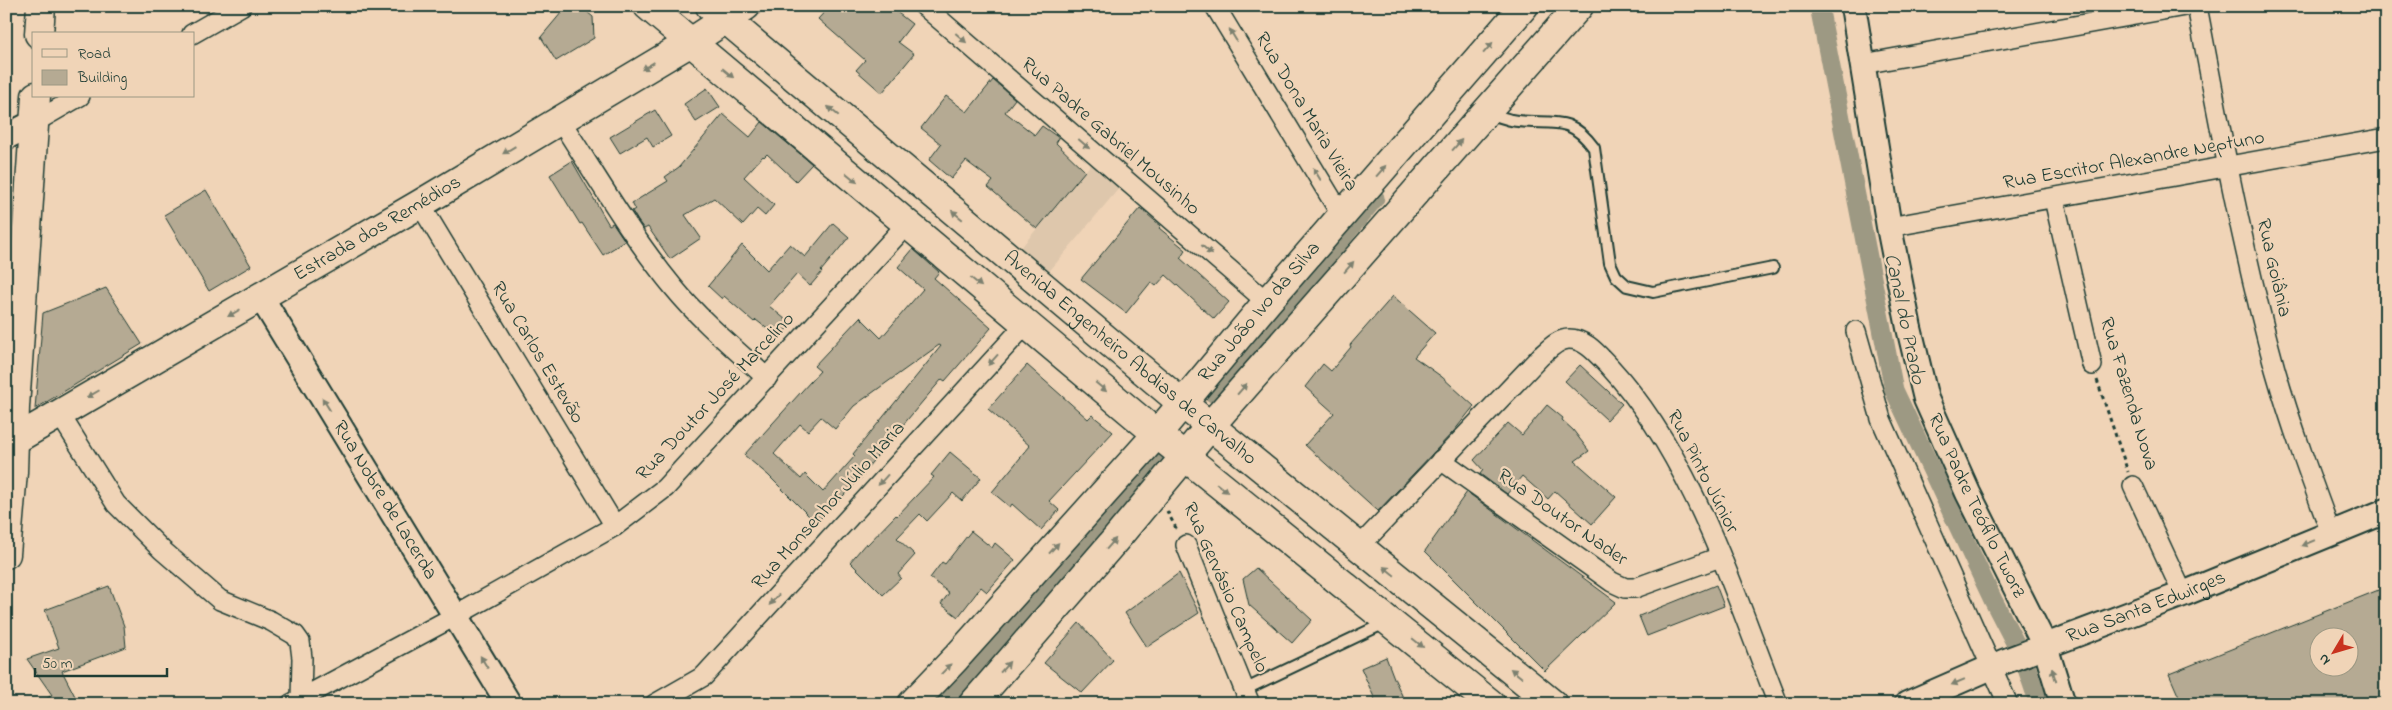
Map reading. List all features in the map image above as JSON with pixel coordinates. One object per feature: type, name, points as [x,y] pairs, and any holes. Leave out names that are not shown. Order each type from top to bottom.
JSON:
[{"type":"main road","points":[[40,32],[41,6]]},
{"type":"main road","name":"Avenida Engenheiro Abdias de Carvalho","points":[[648,6],[1184,457],[1491,704]]},
{"type":"main road","name":"Rua João Ivo da Silva","points":[[912,704],[956,658],[1157,434],[1267,302],[1524,6]]},
{"type":"main road","name":"Rua João Ivo da Silva","points":[[979,701],[1210,426],[1579,6]]},
{"type":"main road","name":"Avenida Engenheiro Abdias de Carvalho","points":[[727,10],[774,62],[1183,404],[1553,704]]},
{"type":"main road","name":"Estrada dos Remédios","points":[[10,443],[420,204],[690,42],[727,10]]},
{"type":"main road","points":[[6,554],[10,443],[35,109]]},
{"type":"street","points":[[195,32],[240,6]]},
{"type":"street","name":"Rua Padre Gabriel Mousinho","points":[[924,6],[1267,302]]},
{"type":"street","name":"Rua Dona Maria Vieira","points":[[1216,6],[1342,216]]},
{"type":"street","name":"Rua Padre Teófilo Tworz","points":[[1853,6],[1908,328],[1926,399],[1968,493],[2042,647],[2055,699]]},
{"type":"street","points":[[1864,64],[2185,6]]},
{"type":"street","name":"Rua Goiânia","points":[[2198,6],[2227,166],[2254,290],[2291,421],[2331,533]]},
{"type":"street","points":[[6,137],[35,109],[73,98]]},
{"type":"street","points":[[560,120],[644,250],[675,289],[704,321],[767,378]]},
{"type":"street","name":"Rua Escritor Alexandre Neptuno","points":[[1890,227],[2386,138]]},
{"type":"street","name":"Rua Fazenda Nova","points":[[2054,198],[2092,365]]},
{"type":"street","name":"Rua Carlos Estevão","points":[[420,204],[615,526]]},
{"type":"street","name":"Rua Doutor José Marcelino","points":[[296,701],[456,615],[615,526],[665,488],[906,224]]},
{"type":"street","name":"Rua Nobre de Lacerda","points":[[261,297],[509,704]]},
{"type":"street","name":"Rua Monsenhor Júlio Maria","points":[[655,704],[704,676],[1026,324]]},
{"type":"street","points":[[1856,331],[1881,419],[1997,665],[2008,704]]},
{"type":"street","name":"Rua Pinto Júnior","points":[[1440,460],[1526,370],[1553,345],[1562,340],[1571,339],[1591,348],[1638,400],[1658,429],[1696,503],[1720,557],[1778,704]]},
{"type":"street","points":[[59,413],[116,504],[162,550],[220,600],[271,621],[295,635],[300,642],[302,658],[296,701]]},
{"type":"street","points":[[1360,547],[1440,460]]},
{"type":"street","name":"Rua Doutor Nader","points":[[1440,460],[1612,582],[1625,588],[1645,586],[1720,557]]},
{"type":"street","name":"Rua Fazenda Nova","points":[[2133,486],[2183,594]]},
{"type":"street","name":"Rua Santa Edwirges","points":[[1907,704],[1997,665],[2183,594],[2386,511]]},
{"type":"street","name":"Rua Gervásio Campelo","points":[[1186,545],[1247,697]]},
{"type":"lane","points":[[1485,112],[1511,120],[1552,120],[1564,123],[1587,138],[1594,148],[1610,263],[1616,276],[1627,286],[1653,292],[1773,268]]},
{"type":"lane","points":[[1247,697],[1390,621]]},
{"type":"path","name":"Rua Fazenda Nova","points":[[2092,365],[2133,486]]},
{"type":"path","name":"Rua Gervásio Campelo","points":[[1156,491],[1186,545]]},
{"type":"path","points":[[2025,704],[2055,699]]},
{"type":"shaded area","points":[[1092,163],[1120,187],[1047,274],[1019,250]]},
{"type":"building","points":[[567,6],[580,6],[593,17],[594,38],[556,61],[541,37]]},
{"type":"building","points":[[830,6],[889,6],[912,24],[898,42],[914,54],[882,93],[856,70],[865,60],[818,19]]},
{"type":"building","points":[[993,80],[1015,99],[1005,112],[1035,135],[1042,126],[1059,138],[1056,143],[1085,171],[1037,229],[988,187],[993,181],[966,161],[951,179],[929,160],[941,144],[921,128],[946,96],[967,112]]},
{"type":"building","points":[[707,88],[720,107],[696,122],[684,104]]},
{"type":"building","points":[[655,110],[671,136],[653,147],[647,137],[620,153],[610,137]]},
{"type":"building","points":[[723,114],[750,137],[762,122],[812,164],[796,181],[767,154],[763,156],[744,177],[774,205],[765,216],[757,209],[743,225],[714,198],[685,215],[701,238],[670,259],[648,227],[644,229],[638,221],[632,211],[635,209],[632,203],[668,181],[665,177],[679,167]]},
{"type":"building","points":[[572,161],[609,225],[613,223],[625,241],[603,255],[582,223],[580,224],[550,175]]},
{"type":"building","points":[[206,190],[251,266],[209,291],[164,215]]},
{"type":"building","points":[[1140,208],[1161,226],[1159,228],[1186,250],[1180,258],[1229,302],[1214,319],[1166,275],[1156,286],[1151,282],[1126,313],[1081,279]]},
{"type":"building","points":[[833,223],[849,237],[810,286],[797,274],[769,306],[791,324],[779,338],[756,320],[754,322],[724,296],[722,299],[708,286],[742,245],[767,270],[790,244],[805,257]]},
{"type":"building","points":[[913,249],[939,272],[934,278],[991,328],[945,381],[942,379],[862,474],[864,475],[816,523],[768,475],[744,455],[820,371],[814,366],[860,317],[881,338],[923,289],[898,267]],"holes":[[[939,345],[941,346],[853,454],[855,456],[823,492],[805,474],[801,479],[774,454],[800,424],[808,431],[821,417],[835,429],[854,406]]]},
{"type":"building","points":[[106,288],[142,344],[35,409],[43,313]]},
{"type":"building","points":[[1393,296],[1435,333],[1414,357],[1442,377],[1474,406],[1454,431],[1378,511],[1305,445],[1334,413],[1305,387],[1323,364],[1331,371],[1351,347],[1350,345]]},
{"type":"building","points":[[1027,365],[1088,419],[1092,415],[1113,432],[1049,501],[1059,510],[1041,530],[1012,504],[1010,507],[992,492],[1030,446],[988,409]]},
{"type":"building","points":[[1580,365],[1622,404],[1607,420],[1565,381]]},
{"type":"building","points":[[1547,405],[1563,418],[1562,420],[1573,430],[1589,451],[1575,461],[1616,497],[1592,524],[1555,491],[1548,499],[1522,476],[1507,494],[1480,474],[1483,470],[1474,460],[1508,423],[1522,435]]},
{"type":"building","points":[[950,452],[981,478],[962,501],[953,493],[927,521],[920,514],[897,538],[915,555],[898,574],[901,578],[883,595],[850,562],[866,543],[867,545],[934,477],[931,475]]},
{"type":"building","points":[[1467,492],[1616,602],[1545,671],[1425,551]]},
{"type":"building","points":[[971,531],[992,548],[995,543],[1015,560],[987,592],[981,587],[958,617],[941,604],[949,593],[930,578],[942,562],[945,564]]},
{"type":"building","points":[[1256,568],[1312,620],[1292,643],[1249,605],[1243,579]]},
{"type":"building","points":[[1179,573],[1199,613],[1147,647],[1125,613]]},
{"type":"building","points":[[1716,585],[1724,606],[1647,636],[1639,616]]},
{"type":"building","points":[[109,586],[124,626],[126,647],[62,671],[79,704],[38,704],[52,695],[27,659],[59,648],[45,610]]},
{"type":"building","points":[[2386,587],[2386,704],[2182,704],[2169,674]]},
{"type":"building","points":[[1079,623],[1113,660],[1082,693],[1044,663]]},
{"type":"building","points":[[1386,657],[1406,704],[1377,704],[1361,668]]},
{"type":"waterway","name":"Canal do Prado","points":[[1819,6],[1894,390],[1993,600],[2024,660],[2039,704]]},
{"type":"waterway","points":[[1213,393],[1375,198]]},
{"type":"waterway","points":[[944,704],[1157,460]]}]
